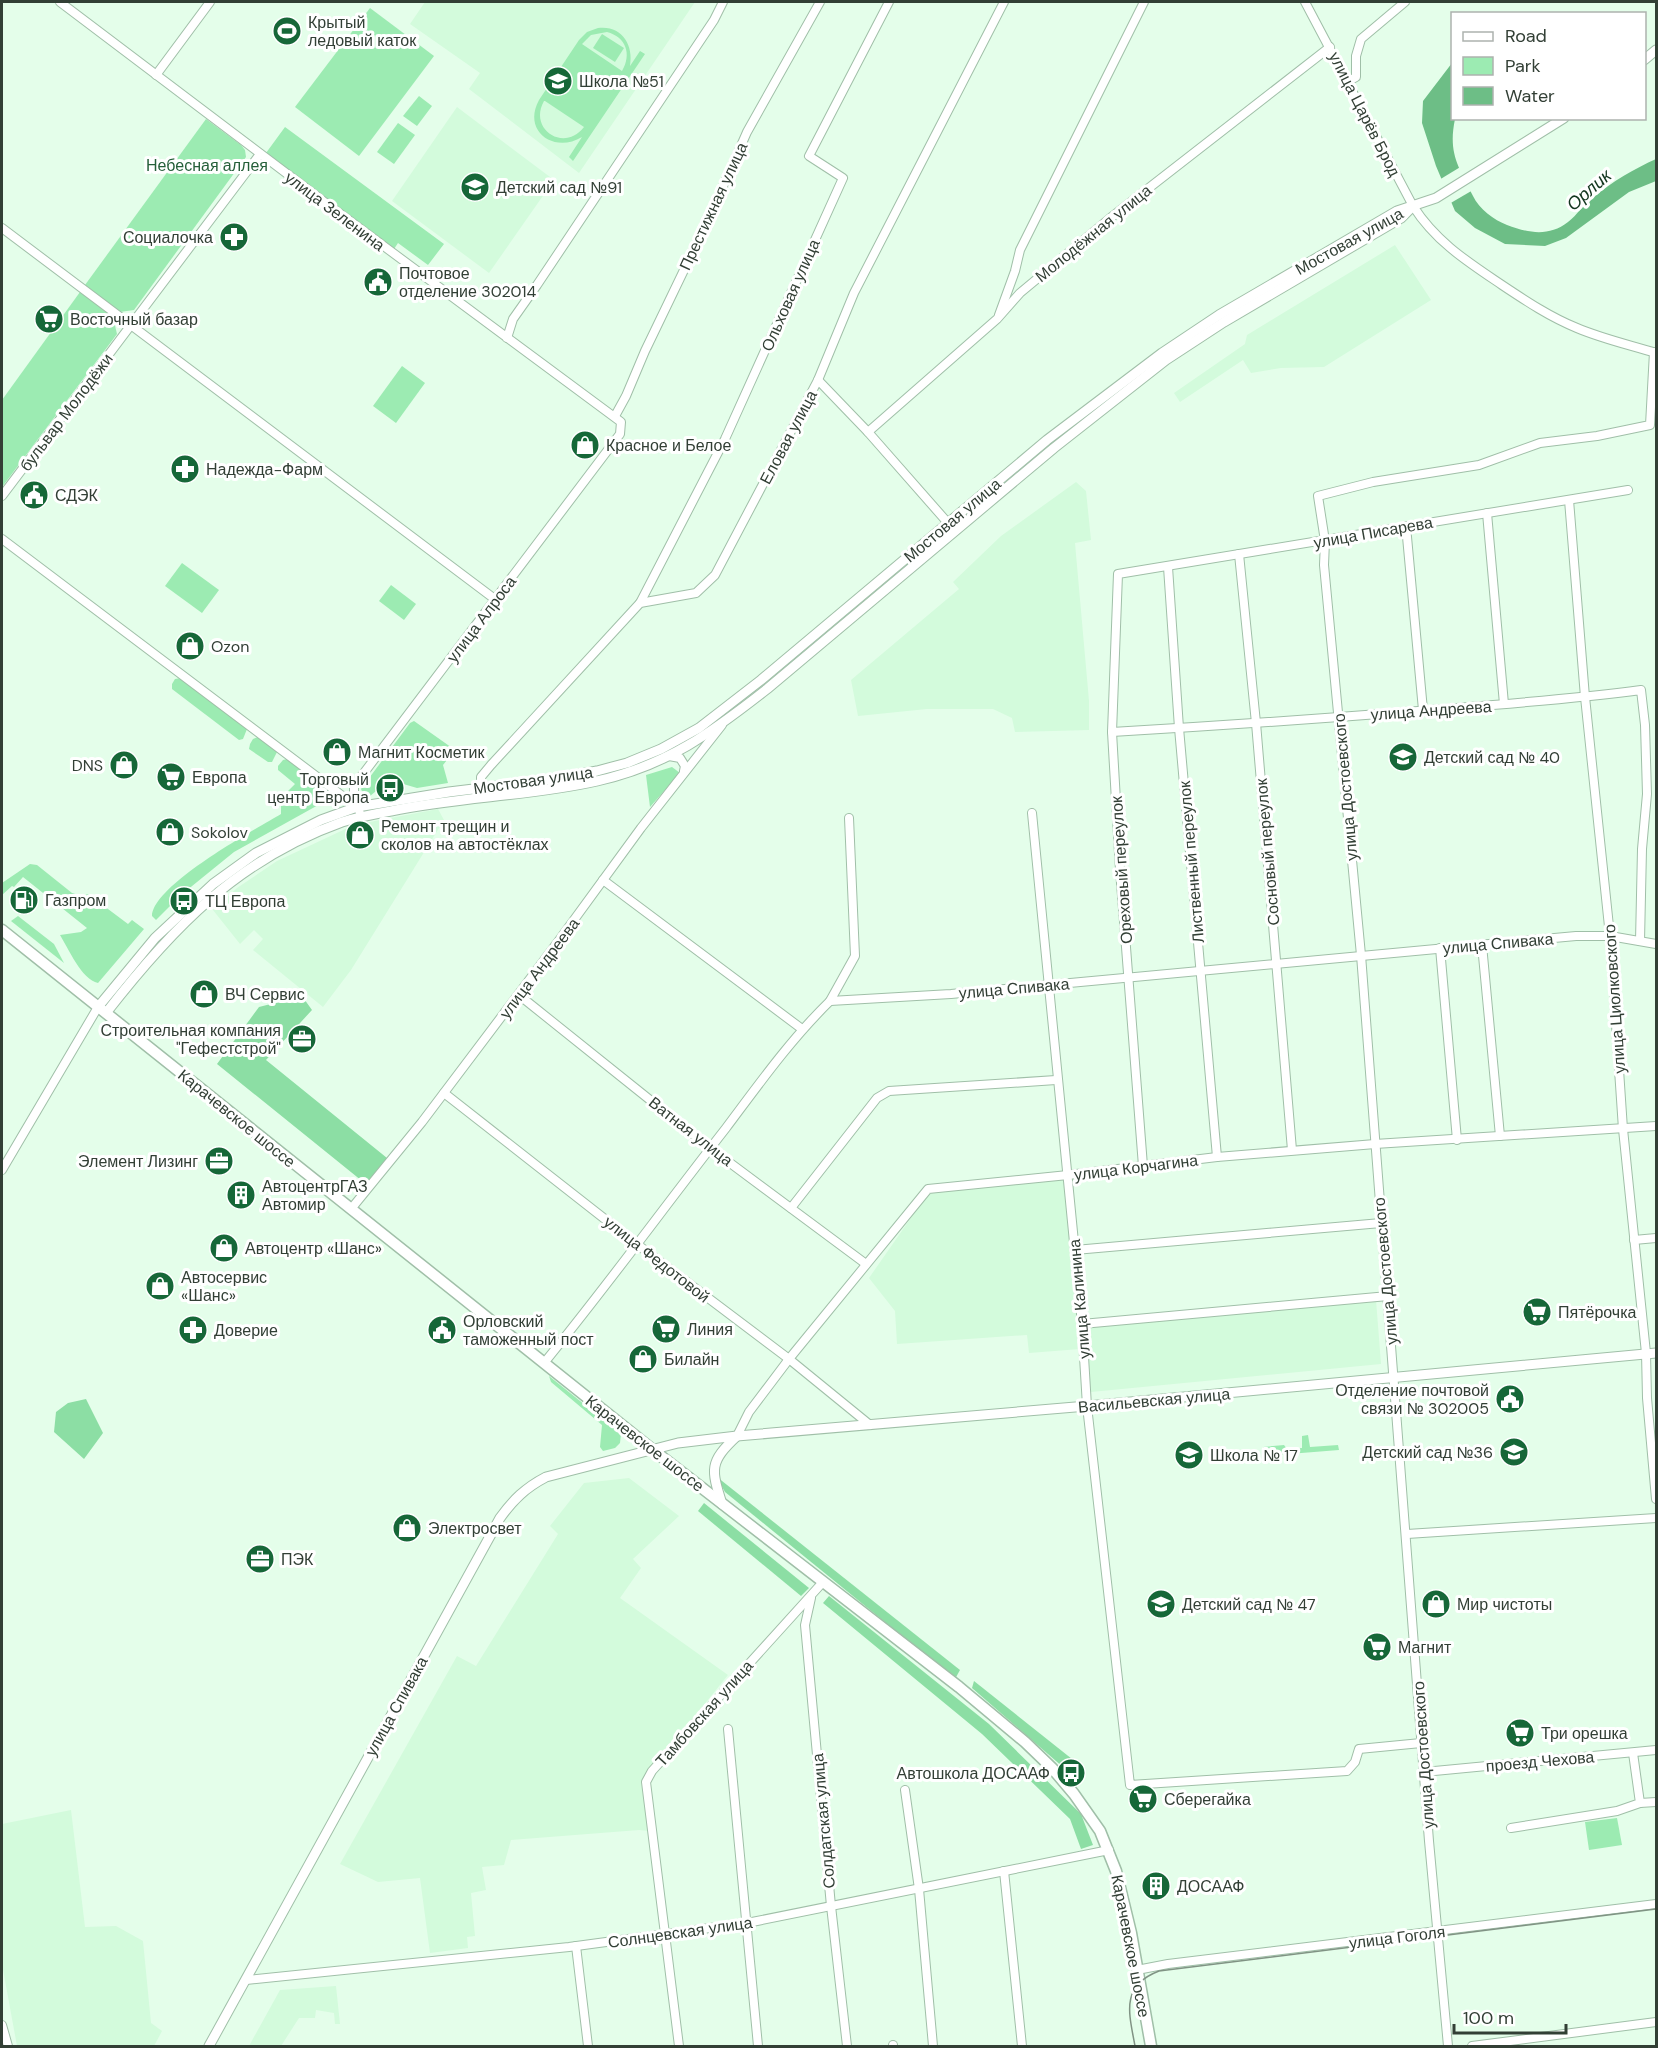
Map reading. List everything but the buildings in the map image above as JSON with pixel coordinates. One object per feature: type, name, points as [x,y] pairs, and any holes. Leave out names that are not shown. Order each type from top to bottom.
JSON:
[{"type":"highway","name":"Карачевское шоссе","points":[[2,930],[653,1450],[959,1687],[1025,1742],[1052,1768],[1100,1831],[1109,1850],[1122,1892],[1151,2046]]},
{"type":"main road","points":[[1413,206],[1436,198],[1561,120]]},
{"type":"main road","name":"Мостовая улица","points":[[102,1010],[155,938],[213,884],[272,845],[329,816],[357,807],[597,771],[635,759],[694,731],[717,716],[761,680],[1047,440],[1162,352],[1220,315],[1397,211],[1413,206]]},
{"type":"main road","name":"Мостовая улица","points":[[102,1010],[167,939],[215,894],[260,862],[283,849],[341,823],[361,817],[421,804],[556,788],[598,780],[669,756],[696,742],[723,724],[1054,448],[1166,360],[1224,322],[1401,218],[1413,206]]},
{"type":"main road","name":"Васильевская улица","points":[[653,1450],[678,1443],[737,1436],[1656,1353]]},
{"type":"main road","points":[[722,1504],[714,1478],[715,1464],[723,1449],[737,1436]]},
{"type":"main road","name":"улица Спивака","points":[[209,2046],[474,1563],[510,1504],[530,1485],[546,1478],[653,1450]]},
{"type":"street","name":"улица Зеленина","points":[[60,2],[260,154],[615,416]]},
{"type":"street","points":[[156,75],[210,2]]},
{"type":"street","points":[[507,338],[513,319],[714,20],[723,2]]},
{"type":"street","name":"Престижная улица","points":[[615,416],[627,396],[645,351],[710,216],[747,132],[820,2]]},
{"type":"street","name":"Ольховая улица","points":[[640,603],[725,439],[843,178],[810,156],[889,2]]},
{"type":"street","name":"Еловая улица","points":[[640,603],[696,593],[715,576],[818,380],[854,293],[1005,2]]},
{"type":"street","points":[[997,319],[1015,271],[1020,250],[1144,2]]},
{"type":"street","name":"улица Царёв Брод","points":[[1305,2],[1349,81],[1413,206],[1425,224],[1454,252],[1542,311],[1578,329],[1655,353]]},
{"type":"street","points":[[1349,81],[1356,77],[1356,56],[1361,39],[1405,2]]},
{"type":"street","name":"Молодёжная улица","points":[[868,432],[997,319],[1020,293],[1110,218],[1330,47]]},
{"type":"street","name":"бульвар Молодёжи","points":[[2,496],[260,154]]},
{"type":"street","points":[[2,228],[496,600]]},
{"type":"street","name":"улица Достоевского","points":[[1448,2046],[1421,1743],[1407,1534],[1361,955],[1318,496],[1373,482],[1479,465],[1540,443],[1597,436],[1650,425],[1655,353]]},
{"type":"street","points":[[818,380],[868,432],[955,531]]},
{"type":"street","name":"улица Алроса","points":[[357,807],[354,786],[620,434],[621,422],[615,416]]},
{"type":"street","name":"улица Писарева","points":[[1118,574],[1628,490]]},
{"type":"street","name":"улица Циолковского","points":[[1569,500],[1585,697],[1610,936],[1623,1129],[1646,1353],[1647,1398],[1656,1498]]},
{"type":"street","points":[[1487,513],[1504,704]]},
{"type":"street","points":[[1406,526],[1424,710]]},
{"type":"street","points":[[2,538],[357,807],[361,817]]},
{"type":"street","name":"Сосновый переулок","points":[[1239,554],[1256,723],[1292,1150]]},
{"type":"street","name":"Лиственный переулок","points":[[1168,567],[1179,728],[1217,1157]]},
{"type":"street","name":"Ореховый переулок","points":[[1118,574],[1112,732],[1143,1166]]},
{"type":"street","points":[[481,788],[481,777],[491,765],[640,603]]},
{"type":"street","name":"улица Андреева","points":[[1112,732],[1504,704],[1641,690],[1645,725],[1647,794],[1642,849],[1640,941]]},
{"type":"street","name":"улица Андреева","points":[[351,1209],[444,1093],[683,773],[723,724]]},
{"type":"street","points":[[669,756],[676,756],[684,762],[683,773]]},
{"type":"street","name":"улица Калинина","points":[[1032,813],[1056,1080],[1068,1175],[1082,1324],[1087,1406],[1130,1785],[1347,1771],[1355,1762],[1359,1749],[1421,1743]]},
{"type":"street","points":[[544,1363],[638,1245],[802,1029],[830,1001],[855,956],[849,818]]},
{"type":"street","points":[[603,880],[802,1029]]},
{"type":"street","name":"улица Спивака","points":[[830,1001],[951,994],[1576,936],[1610,936],[1656,944]]},
{"type":"street","points":[[1482,945],[1500,1136]]},
{"type":"street","points":[[1440,948],[1457,1140]]},
{"type":"street","name":"Ватная улица","points":[[519,995],[710,1148],[866,1264]]},
{"type":"street","points":[[2,1170],[102,1010]]},
{"type":"street","points":[[791,1208],[877,1098],[889,1091],[1056,1080]]},
{"type":"street","name":"улица Федотовой","points":[[444,1093],[638,1245],[789,1359],[870,1425]]},
{"type":"street","name":"улица Корчагина","points":[[737,1436],[749,1412],[789,1359],[928,1189],[1292,1150],[1656,1126]]},
{"type":"street","points":[[1075,1250],[1381,1222]]},
{"type":"street","points":[[1634,1240],[1656,1238]]},
{"type":"street","points":[[1082,1324],[1388,1296]]},
{"type":"street","points":[[1407,1534],[1656,1518]]},
{"type":"street","name":"Тамбовская улица","points":[[679,2046],[667,1934],[655,1863],[646,1782],[652,1771],[823,1582]]},
{"type":"street","name":"Солдатская улица","points":[[811,1596],[805,1625],[831,1906],[847,2046]]},
{"type":"street","points":[[728,1729],[758,2046]]},
{"type":"street","name":"проезд Чехова","points":[[1424,1772],[1656,1750]]},
{"type":"street","points":[[1633,1753],[1640,1803]]},
{"type":"street","points":[[905,1790],[919,1889],[933,2046]]},
{"type":"street","points":[[1512,1828],[1617,1811],[1640,1803],[1656,1802]]},
{"type":"street","name":"Солнцевская улица","points":[[246,1980],[576,1946],[747,1923],[1109,1850]]},
{"type":"street","points":[[1004,1871],[1022,2046]]},
{"type":"street","name":"улица Гоголя","points":[[1137,1970],[1168,1964],[1656,1904]]},
{"type":"street","points":[[576,1946],[588,2046]]},
{"type":"street","points":[[1472,2046],[1656,2022]]},
{"type":"street","points":[[2,2025],[8,2046]]},
{"type":"shaded area","name":"Школа №51","points":[[425,2],[695,2],[579,173],[469,89],[480,73],[410,24]]},
{"type":"shaded area","name":"Детский сад №91","points":[[457,107],[554,180],[489,273],[392,201]]},
{"type":"shaded area","points":[[1395,245],[1431,300],[1324,367],[1281,368],[1251,373],[1243,360],[1180,402],[1174,393],[1245,344],[1247,335]]},
{"type":"shaded area","points":[[1076,482],[1086,491],[1091,540],[1075,543],[1089,701],[1089,730],[1015,732],[1012,718],[993,709],[927,709],[858,716],[851,680],[959,589],[953,582],[1001,536]]},
{"type":"shaded area","points":[[438,809],[444,820],[351,970],[323,1007],[253,950],[263,939],[254,930],[240,944],[213,910],[237,888],[277,861],[354,825]]},
{"type":"shaded area","points":[[302,996],[312,1010],[266,1060],[387,1158],[367,1185],[217,1064],[259,1007]]},
{"type":"shaded area","points":[[1066,1178],[1080,1349],[1029,1353],[1027,1335],[897,1344],[895,1311],[869,1278],[929,1192]]},
{"type":"shaded area","points":[[1376,1300],[1381,1364],[1091,1392],[1084,1327]]},
{"type":"shaded area","points":[[86,1399],[103,1433],[84,1459],[54,1432],[56,1412],[68,1403]]},
{"type":"shaded area","points":[[717,1477],[960,1670],[955,1679],[725,1492]]},
{"type":"shaded area","points":[[629,1478],[679,1516],[633,1559],[641,1568],[620,1598],[728,1675],[641,1783],[649,1831],[511,1840],[504,1865],[482,1867],[486,1890],[471,1893],[475,1936],[467,1937],[468,1948],[430,1953],[420,1878],[378,1882],[340,1864],[457,1656],[476,1666],[558,1534],[550,1526],[584,1483]]},
{"type":"shaded area","points":[[704,1503],[809,1588],[801,1596],[698,1511]]},
{"type":"shaded area","points":[[829,1596],[989,1724],[1081,1814],[1093,1845],[1081,1849],[1070,1819],[982,1734],[823,1603]]},
{"type":"shaded area","points":[[974,1681],[1072,1759],[1064,1768],[972,1688]]},
{"type":"shaded area","points":[[71,1810],[85,1927],[116,1926],[143,1941],[151,2023],[162,2031],[154,2046],[17,2046],[2,1964],[2,1824]]},
{"type":"shaded area","points":[[336,1986],[340,2024],[335,2024],[334,2013],[316,2010],[315,2018],[299,2018],[281,2046],[249,2046],[280,1990]]},
{"type":"green space","points":[[370,8],[434,56],[359,156],[295,107]]},
{"type":"green space","points":[[606,28],[619,33],[630,50],[630,66],[640,51],[645,54],[573,161],[569,157],[582,137],[571,142],[552,141],[538,130],[535,111],[539,100],[579,40],[587,32]],"holes":[[[607,32],[619,38],[625,47],[627,58],[622,71],[582,44],[591,35]],[[545,101],[584,127],[567,138],[558,138],[550,134],[541,121],[540,111]]]},
{"type":"green space","points":[[602,34],[624,48],[615,62],[593,48]]},
{"type":"green space","points":[[419,96],[432,106],[417,126],[403,116]]},
{"type":"green space","name":"Небесная аллея","points":[[206,119],[241,145],[246,157],[134,310],[120,312],[85,285]]},
{"type":"green space","points":[[398,123],[415,135],[394,164],[377,152]]},
{"type":"green space","points":[[285,127],[444,244],[428,265],[398,243],[394,249],[266,153]]},
{"type":"green space","points":[[80,292],[113,317],[117,334],[2,487],[2,400]]},
{"type":"green space","points":[[402,366],[425,383],[396,423],[373,406]]},
{"type":"green space","points":[[182,563],[219,590],[202,613],[165,586]]},
{"type":"green space","points":[[391,585],[416,604],[404,620],[379,601]]},
{"type":"green space","points":[[181,678],[247,729],[243,739],[239,740],[172,689],[175,679]]},
{"type":"green space","points":[[414,721],[455,750],[443,765],[448,783],[417,788],[400,783],[381,787],[370,796],[364,796],[361,789],[410,723]]},
{"type":"green space","points":[[258,737],[277,752],[272,762],[268,762],[249,749],[253,739]]},
{"type":"green space","points":[[287,759],[326,788],[329,799],[234,852],[181,895],[156,920],[152,916],[157,903],[186,874],[281,814],[281,798],[295,784],[278,770],[278,766]]},
{"type":"green space","points":[[672,767],[680,773],[650,807],[646,775]]},
{"type":"green space","points":[[30,864],[37,865],[72,893],[82,896],[88,894],[128,924],[132,920],[144,929],[98,983],[92,981],[81,970],[60,935],[81,932],[87,928],[23,877],[2,895],[2,883]]},
{"type":"green space","points":[[18,916],[54,944],[64,963],[11,921]]},
{"type":"green space","points":[[549,1376],[621,1434],[620,1443],[615,1448],[603,1451],[600,1447],[602,1425],[551,1382]]},
{"type":"green space","points":[[1308,1435],[1310,1447],[1338,1445],[1339,1450],[1264,1456],[1263,1447],[1284,1445],[1287,1449],[1302,1448],[1302,1436]]},
{"type":"green space","points":[[1617,1818],[1622,1845],[1589,1850],[1585,1822]]},
{"type":"water","points":[[1451,64],[1451,120],[1455,120],[1453,141],[1456,159],[1476,201],[1483,210],[1497,220],[1515,228],[1531,232],[1546,232],[1561,227],[1609,186],[1656,159],[1656,181],[1629,192],[1566,238],[1545,246],[1505,244],[1475,228],[1455,211],[1436,166],[1422,123],[1423,101]]},
{"type":"pier","points":[[1462,166],[1473,190],[1449,204],[1439,180]]},
{"type":"tram line","points":[[1135,2046],[1130,2002],[1138,1984],[1159,1971],[1656,1909]]},
{"type":"place","name":"Крытый ледовый каток","points":[[287,31]]},
{"type":"place","name":"Школа №51","points":[[558,81]]},
{"type":"place","name":"Детский сад №91","points":[[475,187]]},
{"type":"place","name":"Социалочка","points":[[234,237]]},
{"type":"place","name":"Почтовое отделение 302014","points":[[378,282]]},
{"type":"place","name":"Восточный базар","points":[[49,319]]},
{"type":"place","name":"Красное и Белое","points":[[585,445]]},
{"type":"place","name":"Надежда-Фарм","points":[[185,469]]},
{"type":"place","name":"СДЭК","points":[[34,495]]},
{"type":"place","name":"Ozon","points":[[190,646]]},
{"type":"place","name":"Магнит Косметик","points":[[337,752]]},
{"type":"place","name":"Детский сад № 40","points":[[1403,757]]},
{"type":"place","name":"DNS","points":[[124,765]]},
{"type":"place","name":"Европа","points":[[171,777]]},
{"type":"place","name":"Торговый центр Европа","points":[[390,788]]},
{"type":"place","name":"Sokolov","points":[[170,832]]},
{"type":"place","name":"Ремонт трещин и сколов на автостёклах","points":[[360,835]]},
{"type":"place","name":"Газпром","points":[[24,900]]},
{"type":"place","name":"ТЦ Европа","points":[[184,901]]},
{"type":"place","name":"ВЧ Сервис","points":[[204,994]]},
{"type":"place","name":"Строительная компания \"Гефестстрой\"","points":[[302,1039]]},
{"type":"place","name":"Элемент Лизинг","points":[[219,1161]]},
{"type":"place","name":"АвтоцентрГАЗ Автомир","points":[[241,1195]]},
{"type":"place","name":"Автоцентр «Шанс»","points":[[224,1248]]},
{"type":"place","name":"Автосервис «Шанс»","points":[[160,1286]]},
{"type":"place","name":"Пятёрочка","points":[[1537,1312]]},
{"type":"place","name":"Линия","points":[[666,1329]]},
{"type":"place","name":"Доверие","points":[[193,1330]]},
{"type":"place","name":"Орловский таможенный пост","points":[[442,1330]]},
{"type":"place","name":"Билайн","points":[[643,1359]]},
{"type":"place","name":"Отделение почтовой связи № 302005","points":[[1510,1399]]},
{"type":"place","name":"Детский сад №36","points":[[1514,1452]]},
{"type":"place","name":"Школа № 17","points":[[1189,1455]]},
{"type":"place","name":"Электросвет","points":[[407,1528]]},
{"type":"place","name":"ПЭК","points":[[260,1559]]},
{"type":"place","name":"Детский сад № 47","points":[[1161,1604]]},
{"type":"place","name":"Мир чистоты","points":[[1436,1604]]},
{"type":"place","name":"Магнит","points":[[1377,1647]]},
{"type":"place","name":"Три орешка","points":[[1520,1733]]},
{"type":"place","name":"Автошкола ДОСААФ","points":[[1071,1773]]},
{"type":"place","name":"Сберегайка","points":[[1143,1799]]},
{"type":"place","name":"ДОСААФ","points":[[1156,1886]]},
{"type":"water label","name":"Орлик","points":[[1589,190]]}]
